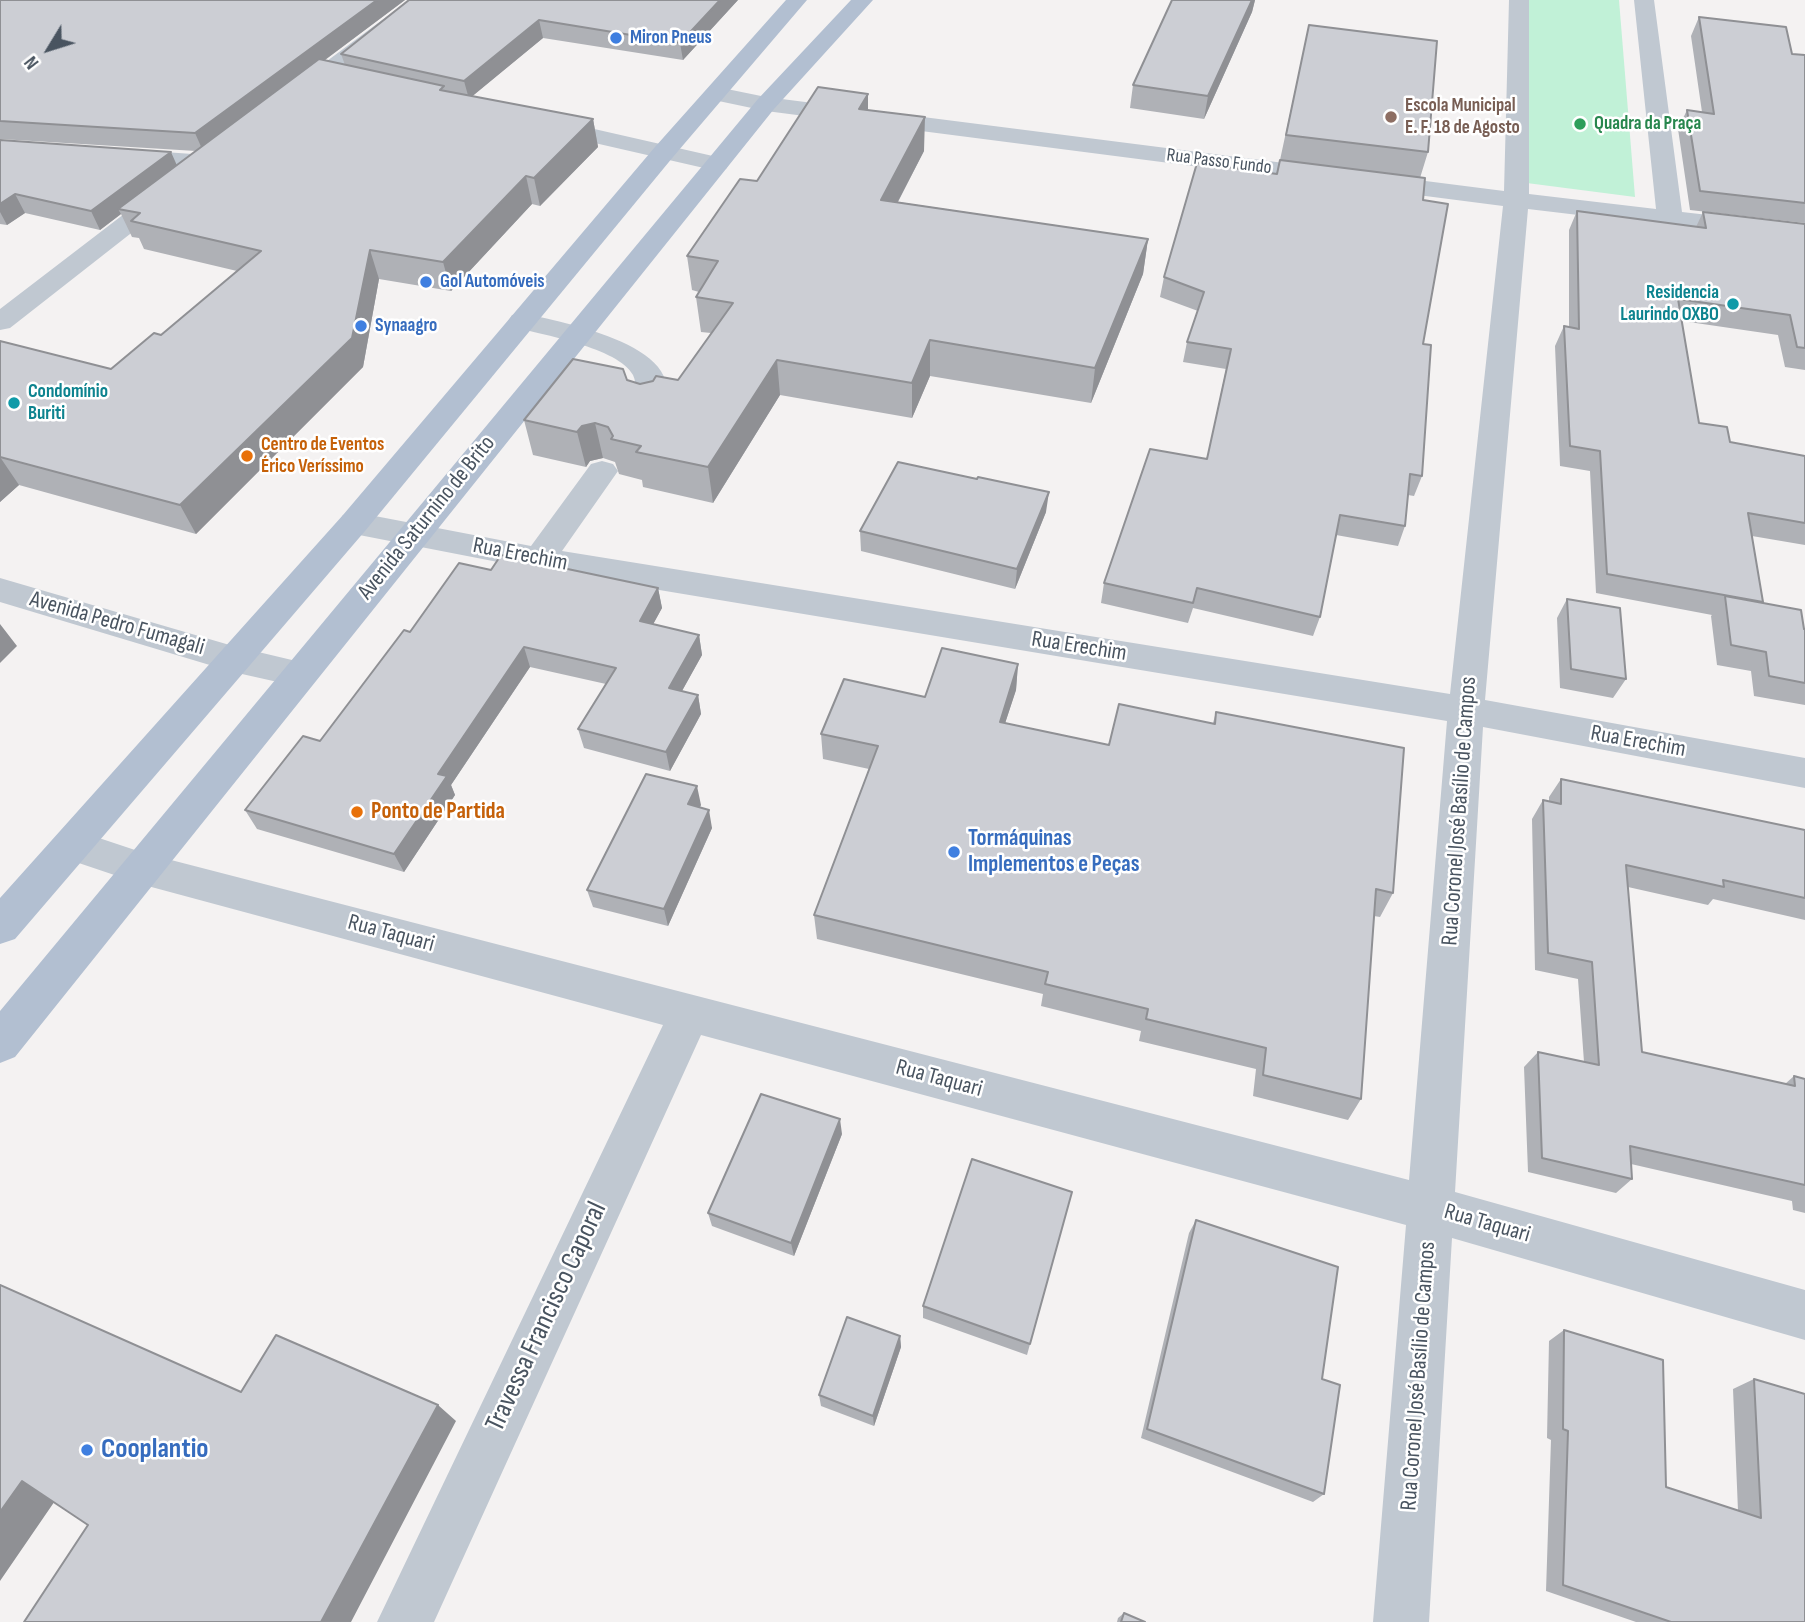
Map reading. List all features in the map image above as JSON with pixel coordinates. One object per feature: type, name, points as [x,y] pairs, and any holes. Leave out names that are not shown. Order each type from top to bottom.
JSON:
[{"type":"main road","points":[[0,926],[354,523],[664,152],[797,0]]},
{"type":"main road","name":"Avenida Saturnino de Brito","points":[[0,1043],[766,104],[863,0]]},
{"type":"main road","points":[[774,27],[828,37]]},
{"type":"street","points":[[280,107],[422,0]]},
{"type":"street","name":"Rua Coronel José Basílio de Campos","points":[[1401,1622],[1466,710],[1516,200],[1519,0]]},
{"type":"street","points":[[1644,0],[1670,219]]},
{"type":"street","points":[[322,75],[349,81]]},
{"type":"street","name":"Rua Passo Fundo","points":[[717,94],[766,104],[1516,200],[1805,234]]},
{"type":"street","points":[[519,119],[717,164]]},
{"type":"street","points":[[0,322],[228,146]]},
{"type":"street","points":[[97,155],[207,162]]},
{"type":"street","points":[[522,321],[577,334],[625,354],[645,369],[651,385],[647,408]]},
{"type":"street","points":[[539,559],[602,471]]},
{"type":"street","name":"Rua Erechim","points":[[354,523],[539,559],[1466,710],[1805,773]]},
{"type":"street","name":"Avenida Pedro Fumagali","points":[[0,590],[233,659],[300,674]]},
{"type":"street","name":"Rua Taquari","points":[[72,845],[144,869],[1432,1209],[1805,1315]]},
{"type":"street","name":"Travessa Francisco Caporal","points":[[405,1622],[690,1013]]},
{"type":"green space","points":[[1525,0],[1619,0],[1635,197],[1519,182]]},
{"type":"building","points":[[0,0],[377,0],[195,133],[0,121]]},
{"type":"building","points":[[409,0],[720,0],[680,43],[539,20],[464,81],[341,54]]},
{"type":"building","points":[[1172,0],[1252,0],[1208,96],[1133,85]]},
{"type":"building","points":[[1699,17],[1786,27],[1792,54],[1805,55],[1805,203],[1700,191],[1687,110],[1714,114]]},
{"type":"building","points":[[1309,25],[1437,41],[1428,152],[1286,135]]},
{"type":"building","points":[[319,59],[444,86],[440,90],[593,119],[534,178],[526,176],[443,262],[370,250],[352,338],[180,505],[0,457],[0,341],[111,369],[154,333],[161,335],[261,251],[131,221],[140,213],[118,209]]},
{"type":"building","points":[[818,87],[868,94],[859,109],[925,117],[881,200],[1148,239],[1095,368],[930,340],[912,383],[777,360],[708,467],[636,452],[641,446],[611,439],[613,436],[608,427],[595,423],[582,426],[577,432],[524,420],[573,359],[623,369],[627,380],[640,384],[653,381],[656,376],[678,380],[733,303],[696,297],[718,261],[687,256],[740,179],[757,181]]},
{"type":"building","points":[[0,140],[171,152],[91,211],[15,194],[0,204]]},
{"type":"building","points":[[1280,160],[1425,178],[1423,200],[1448,204],[1423,344],[1431,345],[1422,476],[1410,474],[1405,526],[1340,515],[1320,617],[1197,588],[1193,603],[1104,583],[1150,449],[1207,459],[1231,349],[1187,342],[1204,292],[1164,277],[1197,163],[1277,174]]},
{"type":"building","points":[[1577,211],[1706,228],[1703,212],[1805,224],[1805,348],[1797,347],[1790,315],[1678,299],[1699,423],[1727,427],[1730,442],[1805,456],[1805,523],[1748,513],[1763,602],[1607,574],[1600,451],[1570,446],[1564,326],[1579,329]]},
{"type":"building","points":[[898,462],[1049,492],[1017,569],[860,531]]},
{"type":"building","points":[[501,555],[658,588],[640,621],[699,635],[669,688],[698,695],[666,752],[578,729],[616,668],[524,647],[438,774],[447,776],[394,854],[245,810],[303,736],[320,741],[404,630],[410,632],[459,563],[491,570]]},
{"type":"building","points":[[1725,596],[1801,610],[1805,629],[1805,683],[1769,676],[1766,652],[1731,645]]},
{"type":"building","points":[[1567,599],[1620,608],[1626,679],[1571,669]]},
{"type":"building","points":[[942,648],[1018,664],[1000,722],[1109,745],[1119,704],[1215,724],[1216,712],[1404,748],[1393,893],[1376,889],[1361,1099],[1263,1075],[1266,1048],[1146,1019],[1148,1009],[1045,984],[1048,972],[814,915],[878,746],[821,734],[844,679],[925,697]]},
{"type":"building","points":[[646,774],[697,786],[688,804],[709,810],[664,909],[587,890]]},
{"type":"building","points":[[1561,779],[1805,830],[1805,898],[1723,880],[1724,887],[1626,865],[1642,1052],[1795,1086],[1794,1076],[1805,1079],[1805,1185],[1630,1146],[1632,1179],[1542,1158],[1538,1052],[1599,1065],[1592,962],[1548,953],[1543,800],[1561,804]]},
{"type":"building","points":[[761,1094],[840,1119],[791,1243],[708,1213]]},
{"type":"building","points":[[972,1159],[1072,1192],[1030,1344],[923,1306]]},
{"type":"building","points":[[1196,1220],[1338,1267],[1322,1379],[1340,1385],[1324,1494],[1147,1429]]},
{"type":"building","points":[[0,1285],[241,1392],[276,1335],[438,1405],[321,1622],[24,1622],[88,1525],[22,1481],[0,1512]]},
{"type":"building","points":[[847,1317],[900,1336],[873,1416],[819,1395]]},
{"type":"building","points":[[1564,1330],[1663,1360],[1666,1487],[1761,1518],[1754,1379],[1805,1394],[1805,1622],[1671,1622],[1563,1585],[1568,1431],[1563,1429]]},
{"type":"building","points":[[1124,1613],[1145,1622],[1121,1622]]},
{"type":"place","name":"Miron Pneus","points":[[616,38]]},
{"type":"place","name":"Escola Municipal E. F. 18 de Agosto","points":[[1391,117]]},
{"type":"place","name":"Quadra da Praça","points":[[1580,124]]},
{"type":"place","name":"Gol Automóveis","points":[[426,282]]},
{"type":"place","name":"Residencia Laurindo OXBO","points":[[1733,304]]},
{"type":"place","name":"Synaagro","points":[[361,326]]},
{"type":"place","name":"Condomínio Buriti","points":[[14,403]]},
{"type":"place","name":"Centro de Eventos Érico Veríssimo","points":[[247,456]]},
{"type":"place","name":"Ponto de Partida","points":[[357,812]]},
{"type":"place","name":"Tormáquinas Implementos e Peças","points":[[954,852]]},
{"type":"place","name":"Cooplantio","points":[[87,1450]]}]
